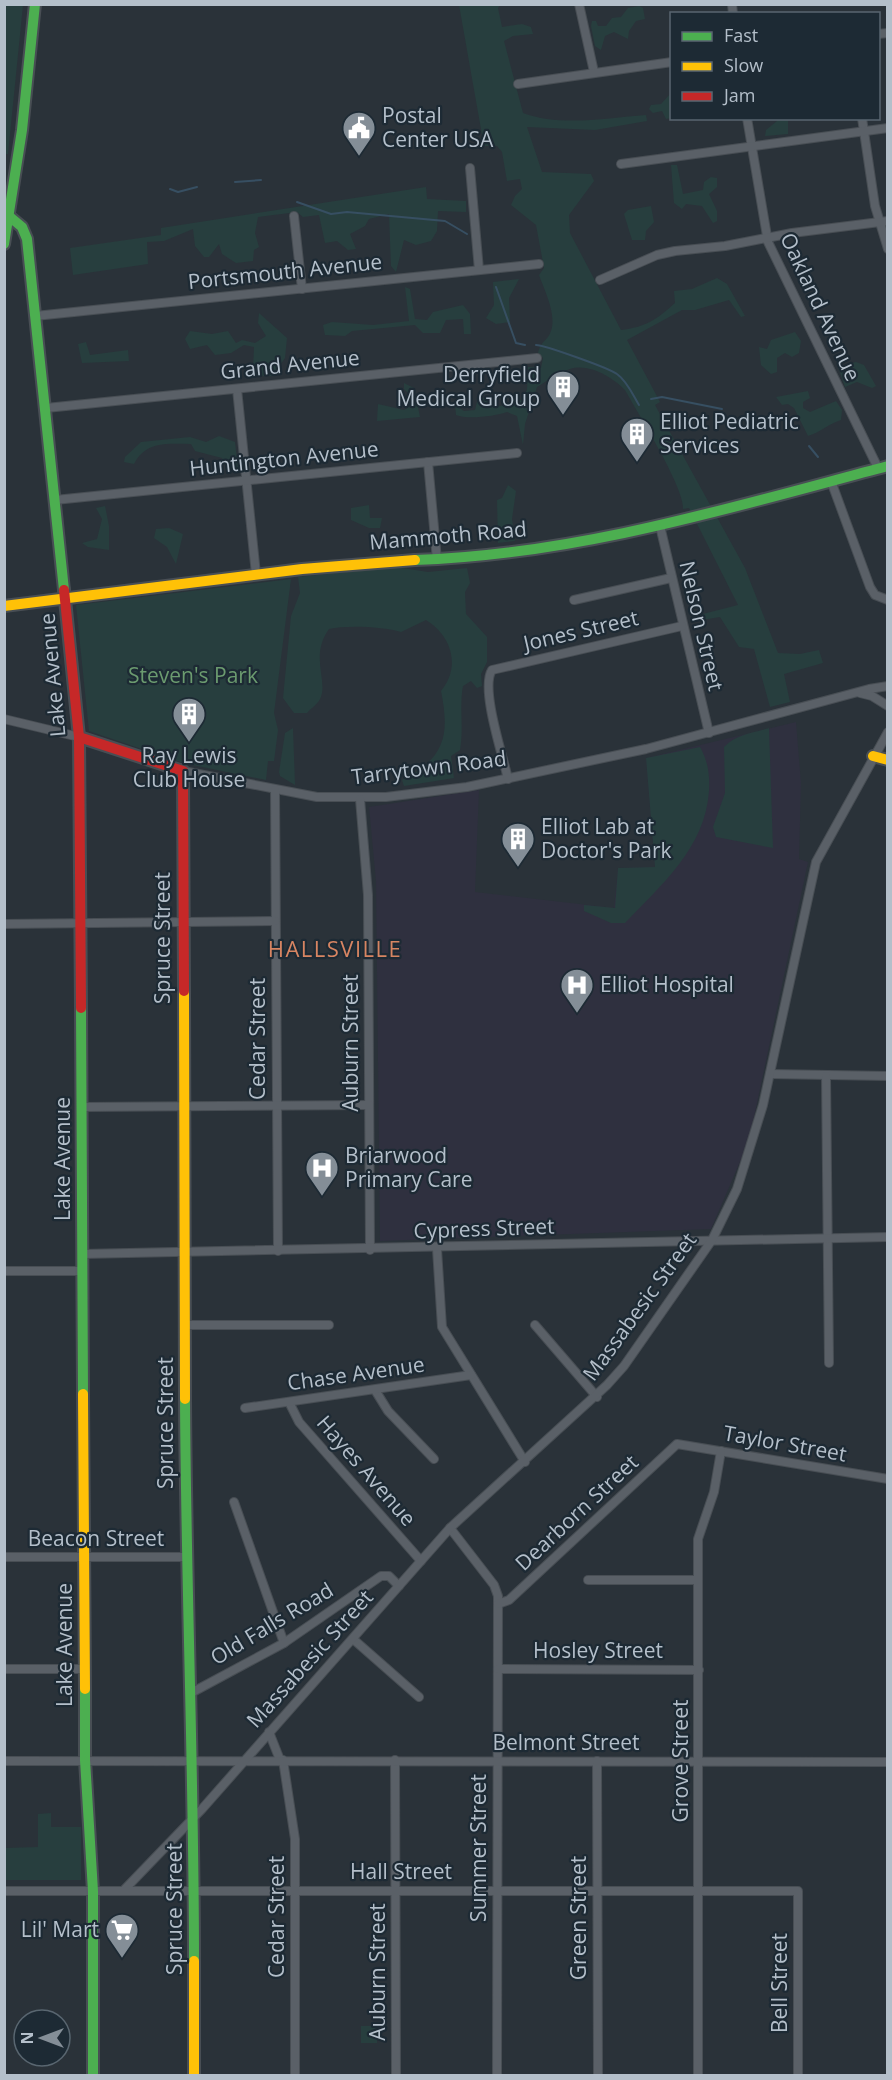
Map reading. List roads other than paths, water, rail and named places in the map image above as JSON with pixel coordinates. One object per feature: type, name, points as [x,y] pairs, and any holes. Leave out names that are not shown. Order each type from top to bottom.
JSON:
[{"type":"street","points":[[4,244],[25,111],[35,4]]},
{"type":"street","points":[[579,4],[594,72]]},
{"type":"street","points":[[518,84],[670,62]]},
{"type":"street","name":"Oakland Avenue","points":[[747,120],[767,237],[883,467]]},
{"type":"street","points":[[862,120],[888,249]]},
{"type":"street","points":[[621,164],[888,128]]},
{"type":"street","points":[[470,168],[479,270]]},
{"type":"street","points":[[294,216],[302,289]]},
{"type":"street","name":"Lake Avenue","points":[[10,217],[26,233],[56,500],[79,737],[85,1760],[93,1890],[93,2076]]},
{"type":"street","points":[[600,280],[666,253],[883,222]]},
{"type":"street","points":[[7,229],[18,234],[27,245]]},
{"type":"street","name":"Portsmouth Avenue","points":[[35,316],[538,264]]},
{"type":"street","name":"Grand Avenue","points":[[46,408],[537,358]]},
{"type":"street","points":[[237,389],[256,574]]},
{"type":"street","name":"Huntington Avenue","points":[[56,500],[517,453]]},
{"type":"street","points":[[428,462],[437,560]]},
{"type":"street","name":"Mammoth Road","points":[[4,606],[256,574],[357,563],[437,560],[561,544],[660,526],[883,467]]},
{"type":"street","points":[[831,481],[870,587],[875,595],[888,600]]},
{"type":"street","name":"Nelson Street","points":[[660,526],[709,733]]},
{"type":"street","points":[[574,600],[671,578]]},
{"type":"street","name":"Jones Street","points":[[508,779],[490,698],[489,675],[497,668],[682,626]]},
{"type":"street","name":"Tarrytown Road","points":[[4,719],[79,737],[183,771],[317,797],[360,799],[467,787],[508,779],[709,733],[888,687]]},
{"type":"street","points":[[859,693],[872,696],[888,706]]},
{"type":"street","name":"Massabesic Street","points":[[124,1890],[245,1761],[450,1528],[597,1396],[624,1366],[712,1240],[729,1207],[749,1157],[770,1074],[816,862],[888,732]]},
{"type":"street","points":[[873,756],[888,760]]},
{"type":"street","name":"Spruce Street","points":[[183,771],[186,1557],[194,1817],[194,2076]]},
{"type":"street","name":"Cedar Street","points":[[275,790],[278,1251]]},
{"type":"street","name":"Auburn Street","points":[[360,799],[368,895],[370,1250]]},
{"type":"street","points":[[4,924],[275,921]]},
{"type":"street","points":[[770,1074],[888,1076]]},
{"type":"street","points":[[826,1076],[829,1363]]},
{"type":"street","points":[[82,1107],[369,1105]]},
{"type":"street","name":"Cypress Street","points":[[82,1254],[437,1249],[712,1240],[888,1238]]},
{"type":"street","points":[[437,1249],[440,1321],[471,1376],[525,1462]]},
{"type":"street","points":[[4,1271],[82,1270]]},
{"type":"street","points":[[185,1325],[329,1325]]},
{"type":"street","points":[[535,1325],[597,1396]]},
{"type":"street","name":"Chase Avenue","points":[[245,1408],[471,1376]]},
{"type":"street","points":[[375,1390],[388,1411],[434,1459]]},
{"type":"street","name":"Hayes Avenue","points":[[289,1402],[299,1422],[421,1561]]},
{"type":"street","name":"Taylor Street","points":[[677,1444],[888,1479]]},
{"type":"street","name":"Dearborn Street","points":[[498,1604],[508,1600],[677,1444]]},
{"type":"street","name":"Grove Street","points":[[698,2076],[698,1533],[711,1502],[722,1451]]},
{"type":"street","points":[[234,1503],[284,1643]]},
{"type":"street","name":"Summer Street","points":[[450,1528],[494,1585],[498,1604],[497,2076]]},
{"type":"street","name":"Beacon Street","points":[[4,1557],[186,1557]]},
{"type":"street","name":"Old Falls Road","points":[[191,1693],[284,1643],[381,1576],[389,1576],[399,1586]]},
{"type":"street","points":[[588,1580],[698,1580]]},
{"type":"street","points":[[352,1639],[420,1697]]},
{"type":"street","points":[[4,1669],[85,1669]]},
{"type":"street","name":"Hosley Street","points":[[498,1669],[699,1670]]},
{"type":"street","points":[[269,1732],[281,1760]]},
{"type":"street","name":"Cedar Street","points":[[281,1760],[293,1822],[295,2076]]},
{"type":"street","name":"Auburn Street","points":[[395,1760],[396,2076]]},
{"type":"street","name":"Belmont Street","points":[[4,1761],[888,1762]]},
{"type":"street","name":"Green Street","points":[[597,1761],[597,2076]]},
{"type":"street","name":"Hall Street","points":[[4,1891],[798,1891]]},
{"type":"street","name":"Bell Street","points":[[798,1891],[798,2076]]},
{"type":"waterway","points":[[235,182],[261,180]]},
{"type":"waterway","points":[[170,189],[178,192],[197,187]]},
{"type":"waterway","points":[[297,202],[331,214],[347,212],[445,221],[467,234]]},
{"type":"waterway","points":[[496,287],[516,343],[525,345]]},
{"type":"waterway","points":[[536,345],[576,357],[617,374],[627,384],[639,405]]},
{"type":"waterway","points":[[651,399],[662,397],[722,409]]},
{"type":"waterway","points":[[809,446],[818,457]]},
{"type":"place","name":"Postal Center USA","points":[[359,157]]},
{"type":"place","name":"Derryfield Medical Group","points":[[563,416]]},
{"type":"place","name":"Elliot Pediatric Services","points":[[637,463]]},
{"type":"place","name":"Ray Lewis Club House","points":[[189,743]]},
{"type":"place","name":"Elliot Lab at Doctor's Park","points":[[518,868]]},
{"type":"place","name":"Elliot Hospital","points":[[577,1014]]},
{"type":"place","name":"Briarwood Primary Care","points":[[322,1197]]},
{"type":"place","name":"Lil' Mart","points":[[122,1959]]},
{"type":"district","name":"HALLSVILLE","points":[[335,949]]},
{"type":"park label","name":"Steven's Park","points":[[193,676]]}]
